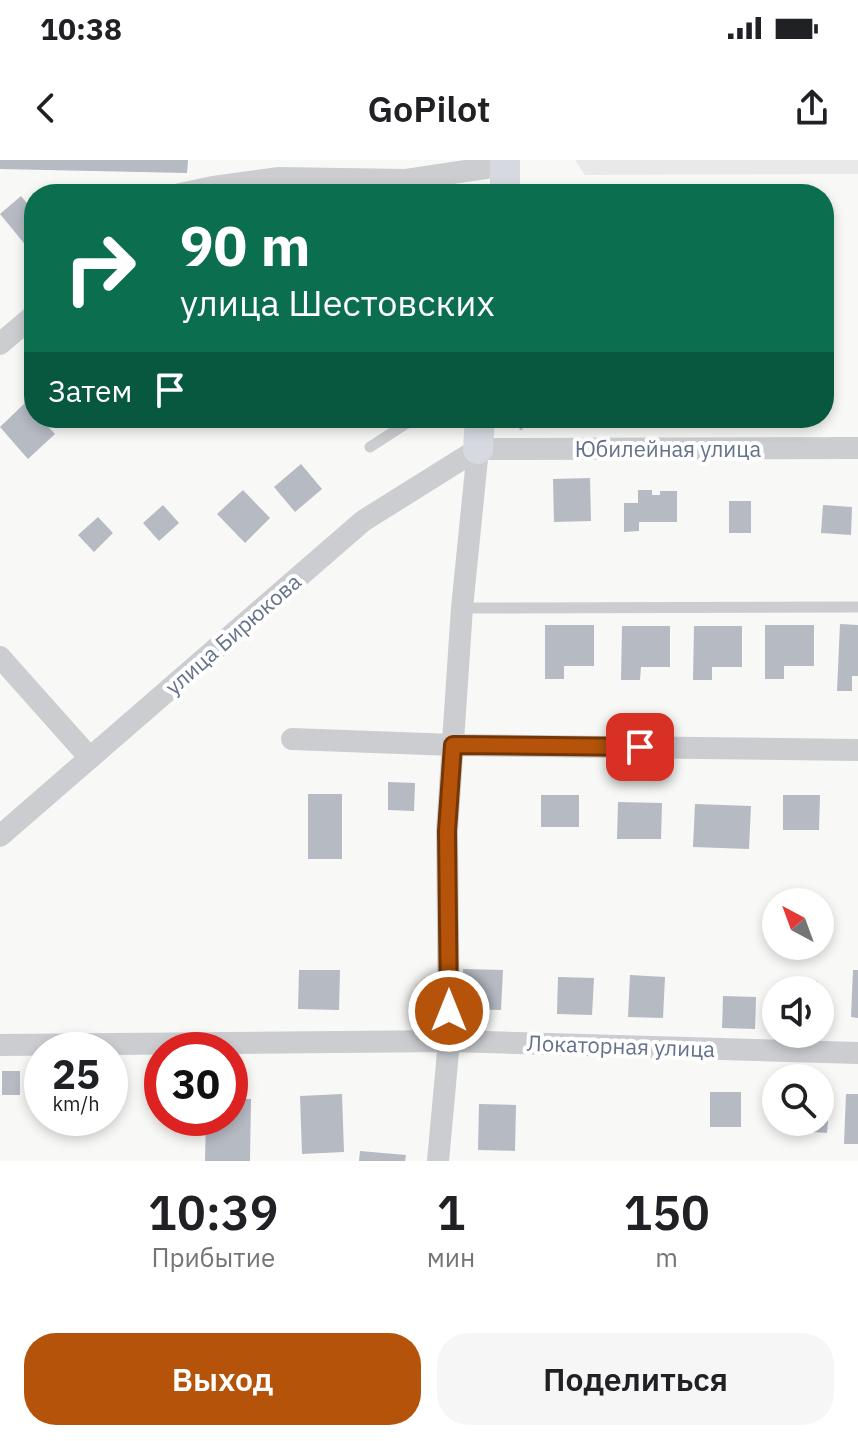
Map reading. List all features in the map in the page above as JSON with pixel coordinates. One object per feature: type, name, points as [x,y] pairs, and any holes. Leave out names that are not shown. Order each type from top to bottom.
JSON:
[{"type":"street","points":[[242,184],[279,178],[406,180],[505,173]]},
{"type":"street","points":[[0,344],[24,324]]},
{"type":"street","points":[[438,1161],[449,1041],[447,831],[462,608],[479,428]]},
{"type":"street","name":"Юбилейная улица","points":[[478,449],[858,448]]},
{"type":"street","name":"улица Бирюкова","points":[[0,836],[363,521],[478,449]]},
{"type":"street","points":[[0,657],[90,758]]},
{"type":"street","points":[[292,739],[453,745],[858,750]]},
{"type":"street","name":"Локаторная улица","points":[[0,1045],[449,1041],[858,1053]]},
{"type":"lane","points":[[370,447],[399,428]]},
{"type":"lane","points":[[462,608],[858,607]]},
{"type":"shaded area","points":[[575,160],[858,160],[858,174],[585,175]]},
{"type":"building","points":[[0,160],[188,160],[187,173],[0,169]]},
{"type":"building","points":[[21,196],[24,200],[24,243],[0,214]]},
{"type":"building","points":[[24,404],[24,428],[49,428],[55,434],[28,459],[0,427]]},
{"type":"building","points":[[301,464],[322,489],[295,512],[274,487]]},
{"type":"building","points":[[590,478],[591,521],[554,522],[553,479]]},
{"type":"building","points":[[243,490],[270,518],[245,543],[217,514]]},
{"type":"building","points":[[638,490],[652,490],[652,495],[660,495],[660,491],[677,491],[677,522],[639,522],[639,531],[624,532],[624,503],[638,503]]},
{"type":"building","points":[[729,501],[751,501],[751,533],[729,533]]},
{"type":"building","points":[[163,505],[179,523],[159,541],[143,523]]},
{"type":"building","points":[[823,505],[852,507],[851,535],[821,533]]},
{"type":"building","points":[[98,517],[113,533],[94,552],[78,535]]},
{"type":"building","points":[[840,624],[858,625],[858,676],[852,676],[852,691],[837,691]]},
{"type":"building","points":[[545,625],[594,625],[594,666],[564,666],[564,679],[545,679]]},
{"type":"building","points":[[765,625],[814,625],[814,666],[784,666],[784,679],[765,679]]},
{"type":"building","points":[[622,626],[670,626],[670,667],[641,667],[640,680],[621,680]]},
{"type":"building","points":[[694,626],[742,626],[742,667],[712,667],[712,680],[693,680]]},
{"type":"building","points":[[388,782],[415,783],[414,811],[388,810]]},
{"type":"building","points":[[308,794],[342,794],[342,859],[308,859]]},
{"type":"building","points":[[541,795],[579,795],[579,827],[541,827]]},
{"type":"building","points":[[783,795],[820,795],[819,830],[783,830]]},
{"type":"building","points":[[618,802],[662,803],[661,839],[617,839]]},
{"type":"building","points":[[695,804],[751,806],[749,849],[693,847]]},
{"type":"building","points":[[463,969],[503,970],[501,1010],[462,1009]]},
{"type":"building","points":[[299,970],[340,970],[339,1010],[298,1009]]},
{"type":"building","points":[[853,970],[858,970],[858,1018],[851,1017]]},
{"type":"building","points":[[630,975],[665,977],[663,1018],[628,1017]]},
{"type":"building","points":[[558,977],[594,978],[592,1015],[557,1014]]},
{"type":"building","points":[[723,996],[756,997],[755,1029],[722,1028]]},
{"type":"building","points":[[2,1071],[20,1071],[20,1095],[2,1095]]},
{"type":"building","points":[[710,1092],[741,1092],[741,1127],[710,1127]]},
{"type":"building","points":[[342,1094],[344,1152],[302,1154],[300,1096]]},
{"type":"building","points":[[846,1094],[858,1094],[858,1144],[844,1144]]},
{"type":"building","points":[[248,1099],[251,1099],[250,1161],[205,1161],[206,1136],[248,1136]]},
{"type":"building","points":[[479,1104],[516,1105],[515,1151],[478,1150]]},
{"type":"building","points":[[360,1151],[406,1155],[405,1161],[359,1161]]},
{"type":"route","points":[[449,1011],[447,831],[453,745],[640,747]]}]
